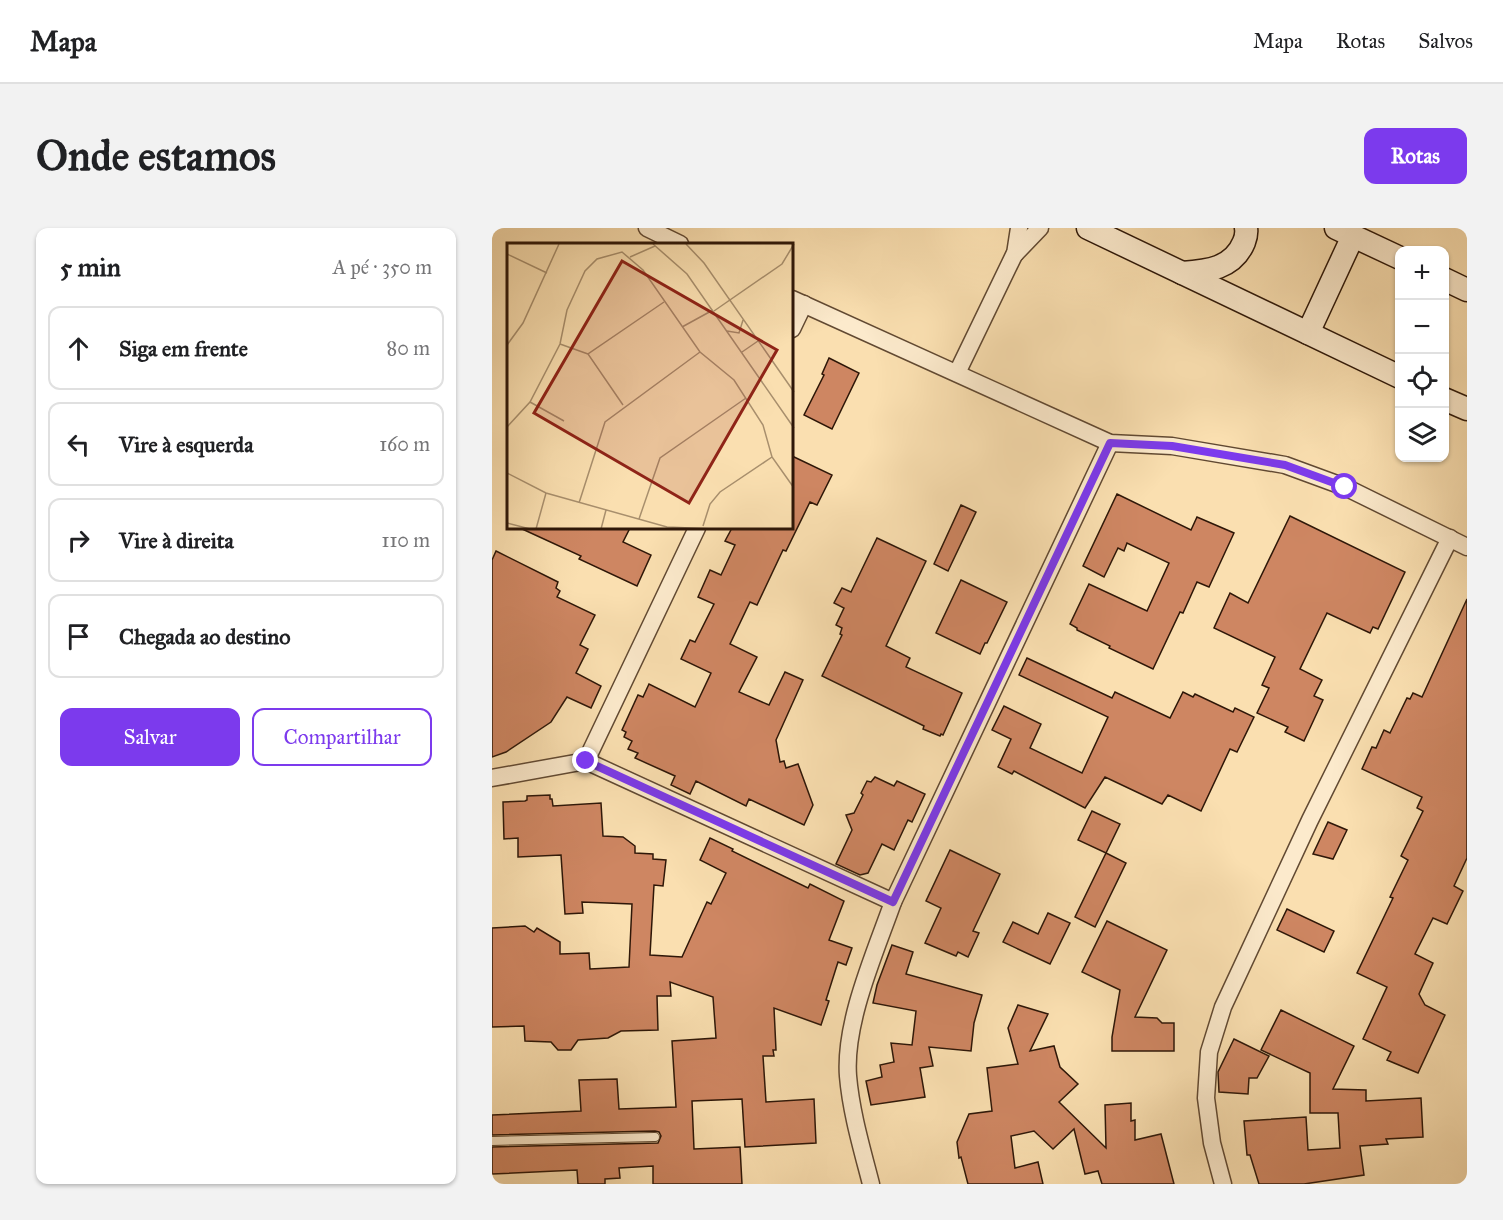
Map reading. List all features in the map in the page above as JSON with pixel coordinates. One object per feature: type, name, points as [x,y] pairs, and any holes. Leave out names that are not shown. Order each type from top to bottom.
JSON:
[{"type":"main road","points":[[1088,228],[1395,375]]},
{"type":"main road","points":[[1182,273],[1210,270],[1229,262],[1241,249],[1247,234],[1246,228]]},
{"type":"main road","points":[[1308,333],[1344,232],[1395,256]]},
{"type":"main road","points":[[1449,281],[1467,290]]},
{"type":"main road","points":[[1449,401],[1467,409]]},
{"type":"street","points":[[647,228],[678,243]]},
{"type":"street","points":[[957,374],[1014,255],[1019,228]]},
{"type":"street","points":[[1014,255],[1040,228]]},
{"type":"street","points":[[794,320],[798,302],[1110,443],[1172,446],[1285,465],[1345,487],[1467,547]]},
{"type":"street","points":[[871,1184],[856,1126],[848,1074],[851,1034],[866,976],[893,902],[1110,443]]},
{"type":"street","points":[[586,761],[696,530]]},
{"type":"street","points":[[1223,1184],[1212,1143],[1206,1098],[1209,1052],[1223,1007],[1310,820],[1450,538]]},
{"type":"street","points":[[492,778],[586,761],[893,902]]},
{"type":"lane","points":[[492,1141],[655,1137]]},
{"type":"building","points":[[829,358],[859,373],[832,429],[804,415],[824,375],[822,374]]},
{"type":"building","points":[[794,457],[832,475],[817,505],[810,502],[786,551],[783,550],[757,605],[750,602],[730,644],[757,657],[739,692],[769,705],[785,672],[803,680],[776,740],[780,762],[784,761],[786,768],[798,764],[813,805],[804,825],[749,799],[746,806],[696,781],[690,794],[671,785],[675,776],[635,758],[638,753],[628,749],[632,741],[624,737],[626,732],[622,730],[638,695],[643,697],[649,684],[695,707],[711,673],[681,659],[690,640],[695,642],[714,604],[698,597],[710,570],[721,575],[735,545],[725,541],[731,530],[794,530]]},
{"type":"building","points":[[1117,494],[1191,530],[1197,517],[1234,533],[1209,587],[1197,582],[1153,669],[1109,648],[1110,646],[1077,630],[1070,624],[1089,584],[1147,611],[1169,563],[1127,543],[1124,551],[1118,548],[1104,577],[1083,566]]},
{"type":"building","points":[[961,505],[976,512],[948,571],[934,564]]},
{"type":"building","points":[[1290,516],[1405,572],[1378,629],[1373,627],[1370,633],[1327,613],[1300,669],[1322,680],[1314,696],[1323,700],[1304,741],[1285,732],[1288,727],[1257,713],[1269,688],[1262,685],[1275,657],[1214,628],[1230,593],[1248,603]]},
{"type":"building","points":[[524,530],[629,530],[623,542],[651,555],[637,586],[579,559],[581,556]]},
{"type":"building","points":[[877,538],[926,561],[886,646],[910,658],[906,667],[962,693],[943,735],[940,736],[822,676],[842,635],[840,634],[842,628],[836,625],[844,608],[834,603],[842,588],[851,592]]},
{"type":"building","points":[[496,551],[558,582],[556,588],[560,591],[557,597],[595,615],[580,645],[588,649],[576,673],[601,686],[591,708],[567,697],[551,722],[506,752],[492,757],[492,560]]},
{"type":"building","points":[[961,580],[1007,602],[980,654],[936,633]]},
{"type":"building","points":[[1467,599],[1467,858],[1454,886],[1463,891],[1447,924],[1433,918],[1415,954],[1433,963],[1419,994],[1425,1005],[1445,1015],[1418,1073],[1387,1060],[1391,1052],[1363,1039],[1387,987],[1357,973],[1393,898],[1390,897],[1408,860],[1401,856],[1423,811],[1417,808],[1422,797],[1362,769],[1372,747],[1376,748],[1384,730],[1390,733],[1407,698],[1410,699],[1413,693],[1422,697]]},
{"type":"building","points":[[1027,658],[1112,698],[1115,692],[1170,718],[1183,692],[1193,697],[1195,694],[1233,712],[1235,708],[1254,717],[1237,752],[1230,749],[1201,811],[1168,795],[1162,804],[1105,777],[1085,808],[1014,771],[1012,774],[998,767],[1011,739],[992,730],[1004,706],[1041,724],[1030,748],[1082,773],[1108,717],[1019,675]]},
{"type":"building","points":[[875,777],[894,786],[897,781],[925,794],[912,822],[908,820],[894,850],[882,844],[868,873],[860,875],[836,864],[852,830],[846,815],[854,813],[867,781],[871,782]]},
{"type":"building","points":[[550,795],[553,806],[601,803],[603,836],[623,837],[635,846],[635,853],[653,854],[653,859],[666,860],[663,886],[654,885],[650,955],[682,957],[707,902],[711,904],[726,873],[700,860],[710,838],[808,888],[810,884],[844,901],[829,940],[852,948],[846,965],[838,962],[821,1025],[774,1008],[776,1050],[773,1050],[774,1056],[763,1056],[766,1102],[814,1099],[816,1143],[745,1147],[742,1099],[692,1101],[694,1149],[740,1147],[742,1184],[653,1184],[653,1166],[619,1168],[620,1178],[605,1179],[605,1184],[578,1184],[577,1170],[492,1174],[492,1147],[658,1143],[661,1136],[655,1131],[492,1135],[492,1115],[581,1111],[579,1080],[617,1079],[619,1109],[676,1107],[672,1041],[716,1038],[713,997],[670,982],[671,996],[657,996],[658,1030],[621,1031],[608,1038],[578,1040],[571,1050],[558,1050],[551,1042],[525,1041],[524,1026],[492,1027],[492,928],[525,926],[534,932],[537,928],[560,942],[560,954],[589,953],[590,969],[629,967],[632,904],[582,902],[583,913],[565,914],[561,855],[518,857],[518,838],[504,839],[503,802],[525,801],[527,796]]},
{"type":"building","points":[[1092,811],[1120,824],[1106,853],[1078,840]]},
{"type":"building","points":[[1328,822],[1347,830],[1333,859],[1313,854]]},
{"type":"building","points":[[950,850],[1000,874],[973,931],[979,933],[968,957],[958,952],[956,956],[925,943],[941,908],[926,901]]},
{"type":"building","points":[[1106,853],[1126,863],[1095,927],[1075,917]]},
{"type":"building","points":[[1287,909],[1334,931],[1324,952],[1277,930]]},
{"type":"building","points":[[1048,913],[1070,923],[1050,964],[1003,942],[1013,922],[1038,934]]},
{"type":"building","points":[[1107,921],[1167,950],[1135,1017],[1157,1018],[1162,1023],[1174,1023],[1174,1051],[1112,1051],[1112,1037],[1120,990],[1082,972]]},
{"type":"building","points":[[892,945],[913,952],[906,974],[982,995],[974,1023],[971,1051],[929,1047],[933,1066],[920,1068],[925,1097],[871,1105],[866,1081],[882,1077],[880,1065],[894,1062],[891,1043],[912,1045],[916,1011],[873,1003],[877,985]]},
{"type":"building","points":[[1018,1005],[1048,1014],[1030,1051],[1054,1046],[1060,1067],[1078,1084],[1059,1102],[1106,1148],[1105,1105],[1131,1103],[1131,1121],[1135,1120],[1135,1140],[1161,1134],[1174,1184],[1102,1184],[1098,1171],[1085,1174],[1074,1129],[1053,1149],[1034,1131],[1011,1136],[1015,1168],[1038,1162],[1043,1184],[968,1184],[961,1157],[959,1158],[957,1142],[969,1114],[992,1111],[987,1068],[1018,1064],[1008,1028]]},
{"type":"building","points":[[1281,1010],[1354,1046],[1333,1089],[1366,1090],[1366,1101],[1421,1098],[1423,1137],[1386,1139],[1388,1144],[1360,1146],[1364,1175],[1304,1184],[1259,1184],[1250,1155],[1247,1155],[1244,1121],[1306,1117],[1308,1150],[1340,1148],[1338,1113],[1310,1113],[1310,1073],[1261,1050]]},
{"type":"building","points":[[1234,1039],[1269,1056],[1257,1078],[1249,1078],[1248,1094],[1219,1092],[1218,1072]]},
{"type":"route","points":[[586,761],[893,902],[1110,443],[1172,446],[1285,465],[1345,487]]}]
